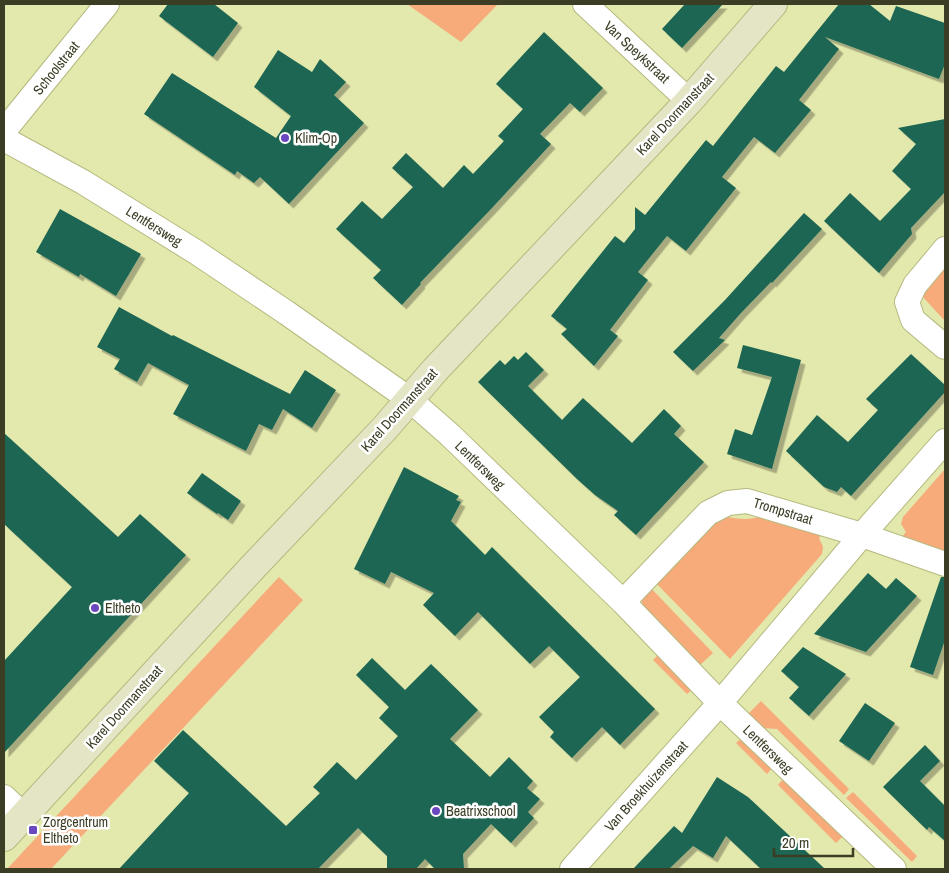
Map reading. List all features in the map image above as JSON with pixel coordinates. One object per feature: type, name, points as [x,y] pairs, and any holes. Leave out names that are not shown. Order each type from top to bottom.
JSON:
[{"type":"main road","name":"Karel Doormanstraat","points":[[4,837],[13,806],[58,780],[252,568],[385,428],[435,370],[689,101],[773,4]]},
{"type":"street","name":"Schoolstraat","points":[[4,131],[107,4]]},
{"type":"street","name":"Van Speykstraat","points":[[585,4],[689,101]]},
{"type":"street","name":"Lentfersweg","points":[[4,139],[83,182],[196,252],[409,399],[457,442],[623,602],[720,703],[894,869]]},
{"type":"street","points":[[945,249],[915,285],[907,302],[913,320],[945,347]]},
{"type":"street","points":[[720,703],[862,535],[945,441]]},
{"type":"street","name":"Trompstraat","points":[[623,602],[708,513],[728,503],[747,500],[862,535],[945,564]]},
{"type":"street","name":"Van Broekhuizenstraat","points":[[572,869],[720,703]]},
{"type":"shaded area","points":[[407,4],[498,4],[461,42]]},
{"type":"shaded area","points":[[945,268],[945,321],[922,296]]},
{"type":"shaded area","points":[[945,469],[945,554],[901,538],[906,532],[901,524],[903,517]]},
{"type":"shaded area","points":[[714,513],[728,517],[748,519],[768,513],[823,532],[819,538],[823,547],[822,554],[730,659],[653,580]]},
{"type":"shaded area","points":[[279,577],[303,600],[51,869],[7,869]]},
{"type":"shaded area","points":[[648,585],[713,653],[700,665],[643,607],[641,596]]},
{"type":"shaded area","points":[[660,653],[695,687],[687,694],[653,660]]},
{"type":"shaded area","points":[[761,701],[849,789],[844,795],[777,729],[762,728],[748,714]]},
{"type":"shaded area","points":[[743,737],[773,767],[767,774],[736,743]]},
{"type":"shaded area","points":[[784,778],[843,836],[836,843],[778,785]]},
{"type":"shaded area","points":[[853,792],[917,856],[912,862],[846,798]]},
{"type":"building","points":[[168,4],[214,4],[238,23],[213,57],[159,16]]},
{"type":"building","points":[[685,4],[723,4],[682,48],[662,29]]},
{"type":"building","points":[[839,4],[869,4],[890,21],[896,6],[945,23],[945,64],[939,79],[825,37],[839,49],[799,100],[811,110],[775,153],[754,137],[722,177],[736,188],[686,251],[667,236],[638,272],[648,280],[610,330],[618,336],[594,366],[561,334],[567,329],[551,316],[615,236],[624,243],[635,229],[635,207],[645,215],[706,140],[713,146],[776,66],[784,72]]},
{"type":"building","points":[[544,32],[603,88],[580,112],[570,103],[540,134],[551,144],[420,283],[402,305],[373,278],[381,270],[336,229],[362,201],[382,219],[413,187],[392,168],[406,153],[443,188],[464,165],[473,174],[504,141],[498,136],[523,109],[496,84]]},
{"type":"building","name":"Klim-Op","points":[[278,50],[312,72],[320,59],[346,82],[334,95],[364,123],[289,204],[260,177],[254,183],[237,171],[235,175],[144,114],[172,73],[276,138],[291,116],[254,87]]},
{"type":"building","points":[[945,119],[945,192],[911,228],[912,234],[879,273],[824,221],[850,193],[880,221],[911,189],[892,171],[916,144],[898,128]]},
{"type":"building","points":[[60,209],[141,254],[116,296],[80,274],[79,277],[36,252]]},
{"type":"building","points":[[804,213],[822,229],[741,313],[719,338],[725,340],[693,371],[673,352],[725,300]]},
{"type":"building","points":[[119,307],[172,336],[290,394],[305,370],[336,390],[312,428],[283,409],[272,430],[259,424],[246,451],[173,414],[189,385],[148,363],[137,382],[114,369],[120,359],[97,347]]},
{"type":"building","points":[[743,345],[801,360],[772,469],[727,454],[735,429],[752,435],[772,377],[737,368]]},
{"type":"building","points":[[526,352],[544,370],[528,386],[562,420],[583,398],[632,443],[664,409],[681,426],[674,434],[704,462],[636,535],[614,515],[618,511],[595,495],[577,479],[478,382],[500,360],[505,365],[514,356],[518,360]]},
{"type":"building","points":[[911,354],[945,385],[945,392],[851,496],[841,487],[837,492],[824,487],[786,451],[817,415],[848,442],[878,410],[866,399]]},
{"type":"building","name":"Eltheto","points":[[4,433],[118,537],[140,514],[186,555],[4,753],[4,661],[72,587],[4,524]]},
{"type":"building","points":[[404,467],[459,496],[456,500],[461,502],[451,521],[485,555],[492,547],[655,709],[620,745],[602,727],[572,758],[550,737],[554,732],[539,717],[580,677],[549,646],[530,664],[478,612],[455,636],[423,605],[434,593],[391,572],[385,584],[354,569]]},
{"type":"building","points":[[202,473],[241,501],[228,520],[187,493]]},
{"type":"building","points":[[868,573],[886,589],[896,578],[917,596],[866,652],[814,634]]},
{"type":"building","points":[[941,577],[945,577],[945,640],[933,675],[910,667]]},
{"type":"building","points":[[803,647],[846,674],[809,716],[789,698],[799,687],[781,671]]},
{"type":"building","points":[[372,658],[405,690],[431,664],[478,710],[450,739],[490,777],[509,757],[533,781],[527,788],[540,799],[528,812],[534,818],[511,843],[491,824],[463,854],[464,869],[435,869],[425,859],[416,869],[387,869],[387,856],[358,828],[318,869],[119,869],[189,793],[154,761],[183,730],[286,826],[320,793],[313,787],[337,762],[356,780],[398,736],[379,718],[389,707],[356,675]]},
{"type":"building","points":[[865,703],[895,723],[869,761],[839,741]]},
{"type":"building","points":[[925,745],[940,761],[920,781],[945,806],[945,841],[929,827],[927,830],[883,787]]},
{"type":"building","points":[[717,777],[748,797],[825,869],[761,869],[726,836],[713,858],[693,846],[669,869],[633,869],[674,826],[682,833]]},
{"type":"place","name":"Klim-Op","points":[[285,138]]},
{"type":"place","name":"Eltheto","points":[[95,608]]},
{"type":"place","name":"Beatrixschool","points":[[436,811]]},
{"type":"place","name":"Zorgcentrum Eltheto","points":[[33,830]]}]
